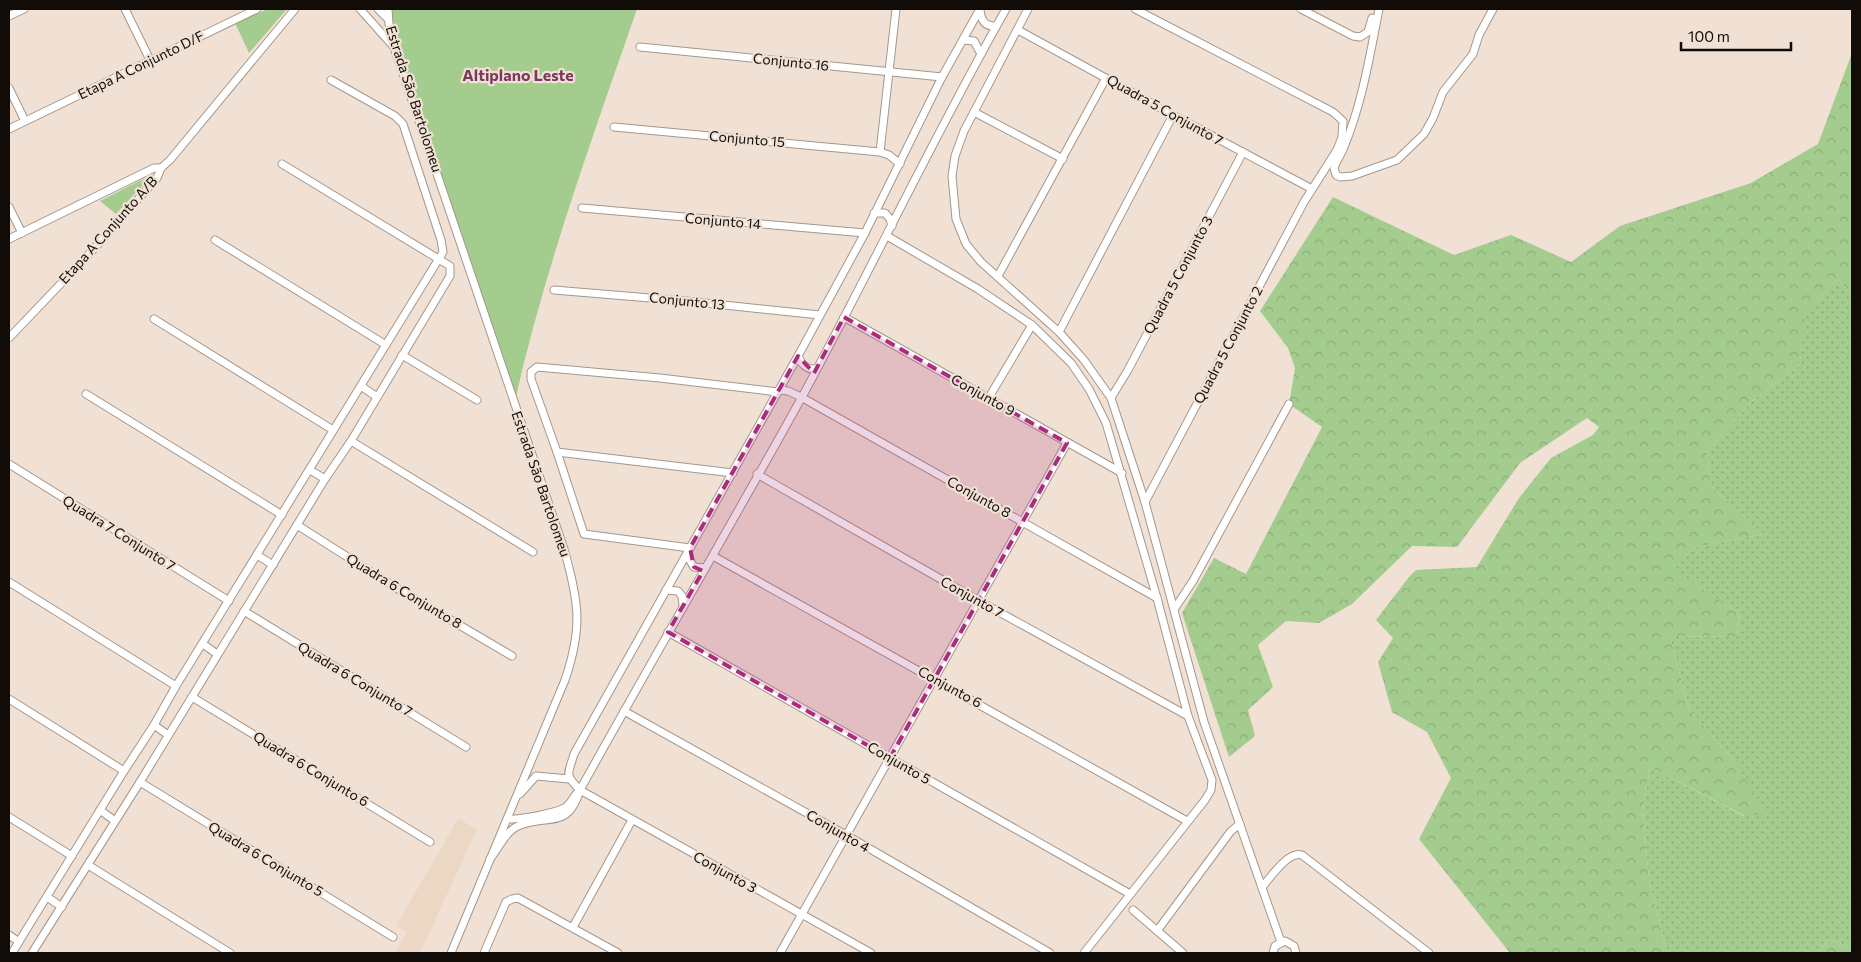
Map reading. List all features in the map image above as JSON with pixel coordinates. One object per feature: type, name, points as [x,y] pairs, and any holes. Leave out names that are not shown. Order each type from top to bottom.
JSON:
[{"type":"street","points":[[9,16],[24,9]]},
{"type":"street","points":[[125,9],[150,60]]},
{"type":"street","name":"Etapa A Conjunto D/F","points":[[9,129],[257,9]]},
{"type":"street","points":[[161,168],[170,160],[295,9]]},
{"type":"street","points":[[360,9],[394,47]]},
{"type":"street","points":[[377,28],[388,21],[378,9]]},
{"type":"street","name":"Estrada São Bartolomeu","points":[[388,9],[388,21],[394,47],[558,531],[575,588],[578,619],[571,664],[452,953]]},
{"type":"street","points":[[896,9],[880,152],[889,155],[900,164]]},
{"type":"street","points":[[980,9],[982,20],[992,26],[996,26]]},
{"type":"street","points":[[568,777],[574,754],[779,391],[865,233],[942,77],[980,9]]},
{"type":"street","points":[[507,819],[518,819],[561,810],[569,804],[580,790],[801,398],[1006,9]]},
{"type":"street","points":[[1028,9],[964,131],[955,156],[952,176],[956,219],[966,244],[980,262],[1059,332],[1084,360],[1111,398],[1145,502],[1175,608],[1204,722],[1281,942]]},
{"type":"street","name":"Quadra 5 Conjunto 2","points":[[1135,9],[1333,112],[1342,121],[1342,137],[1337,150],[1312,189],[1145,502]]},
{"type":"street","points":[[1301,9],[1353,36],[1360,37],[1368,32],[1374,9]]},
{"type":"street","points":[[1379,9],[1368,66],[1352,124],[1344,148],[1334,168],[1336,175],[1340,177],[1364,173],[1397,160],[1424,134],[1433,118],[1443,92],[1472,54],[1479,35],[1493,9]]},
{"type":"street","name":"Quadra 5 Conjunto 7","points":[[1018,30],[1312,189]]},
{"type":"street","points":[[964,40],[974,41],[981,54]]},
{"type":"street","name":"Conjunto 16","points":[[640,47],[942,77]]},
{"type":"street","points":[[998,276],[1106,78]]},
{"type":"street","points":[[12,953],[154,725],[442,252],[441,240],[403,124],[395,116],[331,80]]},
{"type":"street","points":[[9,88],[25,121]]},
{"type":"street","points":[[974,112],[1063,159]]},
{"type":"street","points":[[1059,332],[1173,115]]},
{"type":"street","name":"Conjunto 15","points":[[614,127],[880,152]]},
{"type":"street","name":"Quadra 5 Conjunto 3","points":[[1111,398],[1128,370],[1243,152]]},
{"type":"street","points":[[36,952],[325,479],[351,441],[450,276],[450,266],[282,164]]},
{"type":"street","name":"Etapa A Conjunto A/B","points":[[9,239],[154,168],[161,168],[157,178],[92,251],[9,338]]},
{"type":"street","points":[[9,207],[22,233]]},
{"type":"street","name":"Conjunto 14","points":[[582,208],[865,233]]},
{"type":"street","points":[[874,213],[885,213],[890,219],[892,226]]},
{"type":"street","points":[[887,236],[978,289],[1032,325],[1071,363],[1089,389],[1106,423],[1122,473],[1188,716],[1210,774],[1212,785],[1205,800],[1084,953]]},
{"type":"street","points":[[215,240],[386,345]]},
{"type":"street","name":"Conjunto 13","points":[[554,290],[820,315]]},
{"type":"street","name":"Conjunto 9","points":[[844,318],[1122,473]]},
{"type":"street","points":[[154,319],[333,430]]},
{"type":"street","points":[[988,399],[1032,325]]},
{"type":"street","points":[[402,355],[477,400]]},
{"type":"street","points":[[798,356],[800,362],[806,367],[816,369]]},
{"type":"street","name":"Conjunto 8","points":[[557,452],[531,379],[531,372],[537,367],[788,391],[1157,598]]},
{"type":"street","points":[[361,386],[377,397]]},
{"type":"street","points":[[86,394],[282,515]]},
{"type":"street","points":[[1175,608],[1193,581],[1289,404]]},
{"type":"street","points":[[351,441],[533,552]]},
{"type":"street","points":[[780,953],[1067,443]]},
{"type":"street","points":[[689,550],[584,534],[557,452],[733,473]]},
{"type":"street","name":"Quadra 7 Conjunto 7","points":[[9,464],[229,601]]},
{"type":"street","points":[[310,470],[325,479]]},
{"type":"street","name":"Conjunto 7","points":[[757,474],[979,601],[1188,716]]},
{"type":"street","name":"Quadra 6 Conjunto 8","points":[[297,525],[512,656]]},
{"type":"street","points":[[689,550],[689,559],[694,567],[705,568]]},
{"type":"street","points":[[258,555],[273,565]]},
{"type":"street","name":"Conjunto 6","points":[[713,556],[1187,821]]},
{"type":"street","points":[[9,582],[176,686]]},
{"type":"street","points":[[666,590],[678,591],[682,596],[683,605]]},
{"type":"street","name":"Quadra 6 Conjunto 7","points":[[244,611],[466,747]]},
{"type":"street","name":"Conjunto 5","points":[[668,632],[1130,894]]},
{"type":"street","points":[[202,644],[218,654]]},
{"type":"street","name":"Quadra 6 Conjunto 6","points":[[192,697],[430,842]]},
{"type":"street","points":[[9,699],[124,771]]},
{"type":"street","name":"Conjunto 4","points":[[624,711],[846,835],[1050,953]]},
{"type":"street","points":[[154,725],[168,735]]},
{"type":"street","points":[[528,770],[568,777]]},
{"type":"street","points":[[515,800],[536,776],[568,777]]},
{"type":"street","name":"Conjunto 3","points":[[568,777],[580,790],[871,953]]},
{"type":"street","name":"Quadra 6 Conjunto 5","points":[[140,782],[393,936]]},
{"type":"street","points":[[490,859],[510,832],[518,826],[563,817],[569,814],[577,801],[580,790]]},
{"type":"street","points":[[100,810],[115,821]]},
{"type":"street","points":[[9,817],[72,856]]},
{"type":"street","points":[[573,927],[632,820]]},
{"type":"street","points":[[1157,931],[1231,831],[1240,824]]},
{"type":"street","points":[[1262,888],[1290,856],[1302,855],[1429,953]]},
{"type":"street","points":[[88,865],[230,953]]},
{"type":"street","points":[[46,897],[62,907]]},
{"type":"street","points":[[484,953],[506,902],[512,899],[521,899],[618,953]]},
{"type":"street","points":[[1133,910],[1182,953]]},
{"type":"street","points":[[9,935],[19,942]]},
{"type":"street","points":[[1273,953],[1275,946],[1281,942],[1291,944],[1297,953]]},
{"type":"highlighted area","points":[[844,317],[1067,443],[890,758],[668,632],[703,571],[694,567],[690,548],[798,356],[814,373]]},
{"type":"shaded area","points":[[458,819],[477,829],[420,953],[395,953],[407,932],[396,926]]},
{"type":"green space","points":[[268,9],[287,9],[249,53],[235,23]]},
{"type":"green space","points":[[386,9],[637,9],[554,255],[514,405],[387,25]]},
{"type":"green space","points":[[1852,53],[1852,295],[1838,279],[1805,313],[1800,365],[1752,401],[1707,451],[1711,486],[1763,534],[1696,547],[1671,568],[1740,614],[1737,636],[1670,637],[1689,709],[1735,762],[1765,813],[1745,816],[1650,767],[1643,810],[1649,880],[1667,953],[1510,953],[1419,839],[1451,778],[1427,732],[1392,712],[1378,662],[1393,638],[1376,620],[1416,570],[1477,567],[1519,498],[1551,458],[1593,435],[1599,427],[1587,418],[1520,463],[1457,547],[1412,546],[1352,604],[1319,623],[1286,621],[1258,645],[1273,687],[1248,710],[1255,736],[1229,757],[1182,613],[1214,558],[1246,574],[1322,427],[1289,404],[1295,368],[1288,348],[1260,311],[1333,197],[1454,255],[1511,235],[1571,262],[1620,226],[1751,183],[1818,144]]},
{"type":"green space","points":[[153,174],[116,214],[100,201]]},
{"type":"green space","points":[[1838,279],[1852,295],[1852,948],[1829,939],[1818,953],[1667,953],[1649,880],[1643,810],[1650,767],[1744,816],[1735,762],[1689,709],[1670,637],[1737,636],[1740,614],[1670,568],[1696,547],[1763,534],[1711,486],[1707,451],[1752,401],[1800,365],[1804,313]]},
{"type":"green space","points":[[1829,939],[1852,948],[1852,953],[1818,953]]},
{"type":"district","name":"Altiplano Leste","points":[[518,75]]}]
